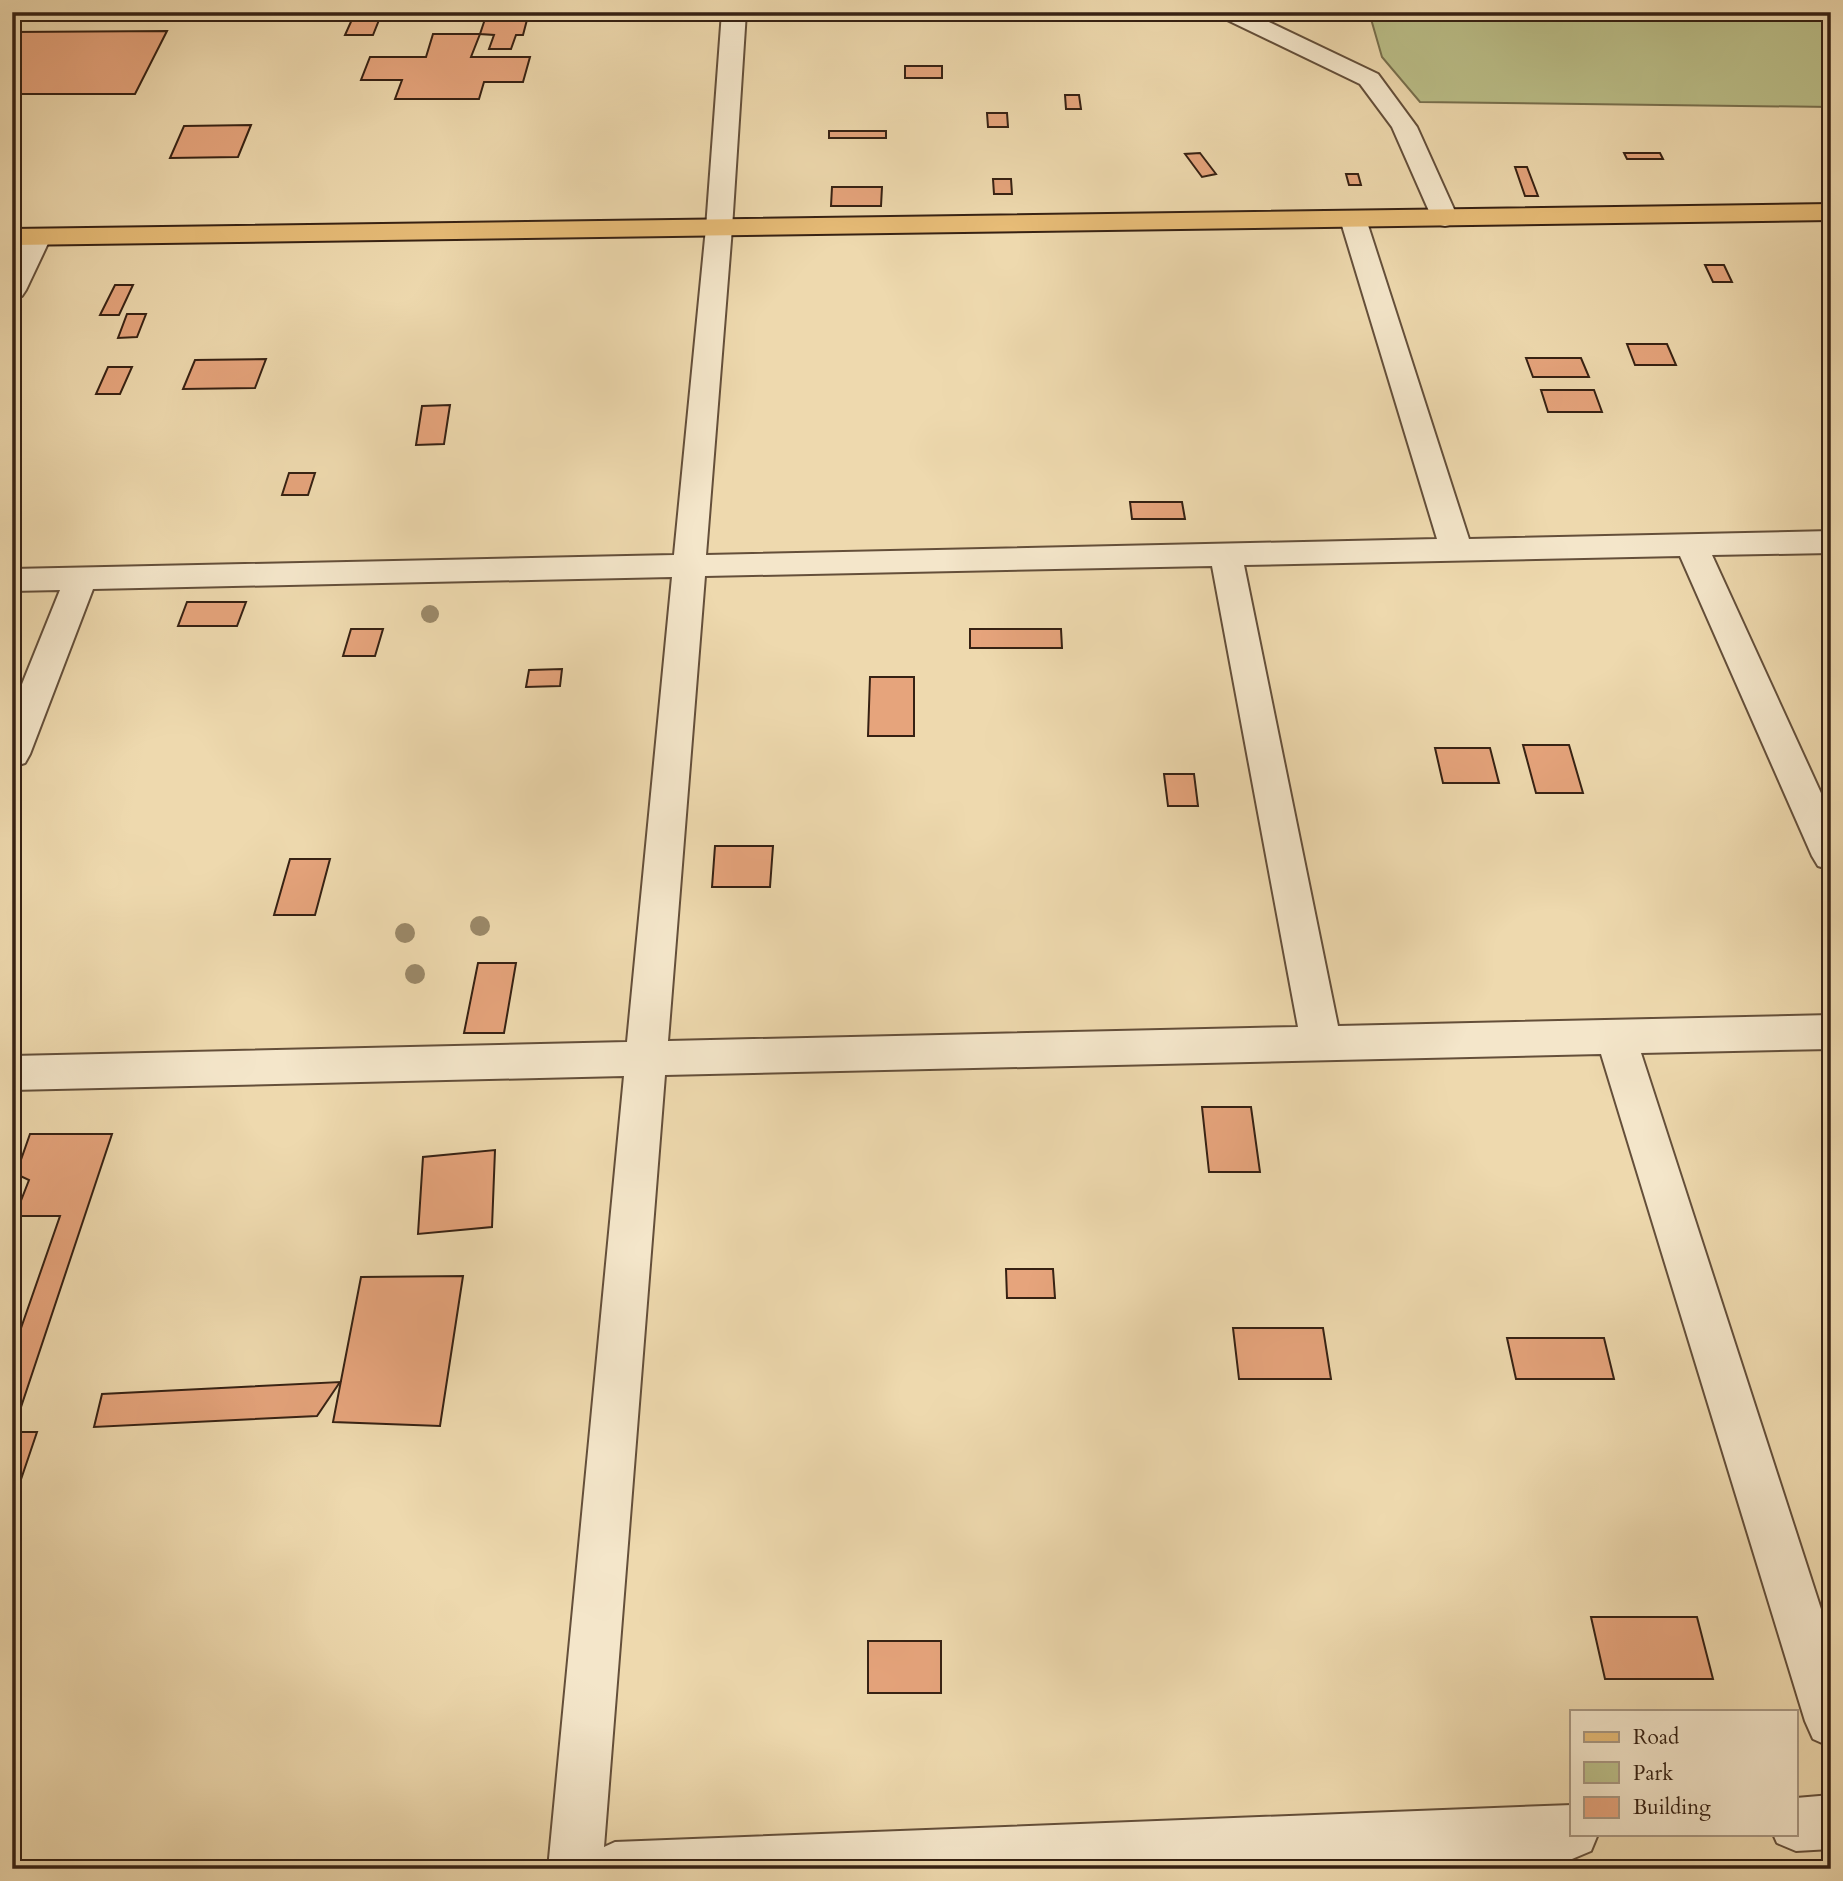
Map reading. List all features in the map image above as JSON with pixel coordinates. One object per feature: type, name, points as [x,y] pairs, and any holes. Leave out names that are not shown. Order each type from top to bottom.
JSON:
[{"type":"main road","points":[[25,237],[1831,212]]},
{"type":"street","points":[[575,1869],[719,228],[734,12]]},
{"type":"street","points":[[1229,12],[1369,79],[1385,95],[1401,120],[1445,218]]},
{"type":"street","points":[[1353,219],[1457,550]]},
{"type":"street","points":[[12,290],[25,237]]},
{"type":"street","points":[[12,580],[1831,542]]},
{"type":"street","points":[[1691,545],[1831,856]]},
{"type":"street","points":[[1226,554],[1321,1044]]},
{"type":"street","points":[[12,754],[81,578]]},
{"type":"street","points":[[12,1073],[1831,1032]]},
{"type":"street","points":[[1616,1037],[1831,1721]]},
{"type":"street","points":[[1798,1824],[1831,1822]]},
{"type":"street","points":[[615,1869],[1570,1832]]},
{"type":"green space","points":[[1369,12],[1831,12],[1831,107],[1420,102],[1382,57]]},
{"type":"building","points":[[65,12],[161,12],[63,15]]},
{"type":"building","points":[[354,15],[381,15],[373,35],[345,35]]},
{"type":"building","points":[[486,16],[528,16],[523,35],[516,35],[511,49],[489,49],[494,35],[480,34]]},
{"type":"building","points":[[167,31],[135,94],[12,94],[12,32]]},
{"type":"building","points":[[433,34],[480,34],[471,57],[530,57],[523,82],[484,82],[479,99],[395,99],[402,80],[361,80],[370,57],[426,57]]},
{"type":"building","points":[[905,66],[942,66],[942,78],[905,78]]},
{"type":"building","points":[[1065,95],[1079,95],[1081,109],[1066,109]]},
{"type":"building","points":[[987,113],[1007,113],[1008,127],[988,127]]},
{"type":"building","points":[[251,125],[238,157],[170,158],[184,126]]},
{"type":"building","points":[[829,131],[886,131],[886,138],[829,138]]},
{"type":"building","points":[[1200,153],[1216,174],[1202,177],[1185,154]]},
{"type":"building","points":[[1624,153],[1660,153],[1663,159],[1627,159]]},
{"type":"building","points":[[1515,167],[1527,167],[1538,196],[1525,196]]},
{"type":"building","points":[[1346,174],[1358,174],[1361,185],[1349,185]]},
{"type":"building","points":[[993,179],[1011,179],[1012,194],[994,194]]},
{"type":"building","points":[[832,187],[882,187],[881,206],[831,206]]},
{"type":"building","points":[[1705,265],[1724,265],[1732,282],[1713,282]]},
{"type":"building","points":[[115,285],[133,285],[119,315],[100,315]]},
{"type":"building","points":[[127,314],[146,314],[137,337],[118,338]]},
{"type":"building","points":[[1627,344],[1667,344],[1676,365],[1635,365]]},
{"type":"building","points":[[1526,358],[1581,358],[1589,377],[1533,377]]},
{"type":"building","points":[[266,359],[255,388],[183,389],[195,360]]},
{"type":"building","points":[[108,367],[132,367],[120,394],[96,394]]},
{"type":"building","points":[[1541,390],[1594,390],[1602,412],[1548,412]]},
{"type":"building","points":[[450,405],[444,444],[416,445],[422,406]]},
{"type":"building","points":[[289,473],[315,473],[308,495],[282,495]]},
{"type":"building","points":[[1130,502],[1182,502],[1185,519],[1132,519]]},
{"type":"building","points":[[187,602],[246,602],[237,626],[178,626]]},
{"type":"building","points":[[351,629],[383,629],[375,656],[343,656]]},
{"type":"building","points":[[970,629],[1061,629],[1062,648],[970,648]]},
{"type":"building","points":[[562,669],[560,686],[526,687],[529,670]]},
{"type":"building","points":[[870,677],[914,677],[914,736],[868,736]]},
{"type":"building","points":[[1523,745],[1569,745],[1583,793],[1536,793]]},
{"type":"building","points":[[1435,748],[1490,748],[1499,783],[1443,783]]},
{"type":"building","points":[[1164,774],[1194,774],[1198,806],[1168,806]]},
{"type":"building","points":[[715,846],[773,846],[770,887],[712,887]]},
{"type":"building","points":[[290,859],[330,859],[315,915],[274,915]]},
{"type":"building","points":[[478,963],[516,963],[504,1033],[464,1033]]},
{"type":"building","points":[[1202,1107],[1251,1107],[1260,1172],[1209,1172]]},
{"type":"building","points":[[30,1134],[112,1134],[15,1425],[12,1425],[12,1354],[60,1216],[15,1216],[29,1180],[16,1174]]},
{"type":"building","points":[[495,1150],[492,1227],[418,1234],[423,1157]]},
{"type":"building","points":[[1006,1269],[1053,1269],[1055,1298],[1007,1298]]},
{"type":"building","points":[[463,1276],[440,1426],[333,1422],[361,1277]]},
{"type":"building","points":[[1233,1328],[1323,1328],[1331,1379],[1239,1379]]},
{"type":"building","points":[[1507,1338],[1604,1338],[1614,1379],[1516,1379]]},
{"type":"building","points":[[340,1382],[317,1416],[94,1427],[102,1394]]},
{"type":"building","points":[[12,1432],[37,1432],[12,1506]]},
{"type":"building","points":[[1591,1617],[1697,1617],[1713,1679],[1605,1679]]},
{"type":"building","points":[[868,1641],[941,1641],[941,1693],[868,1693]]}]
